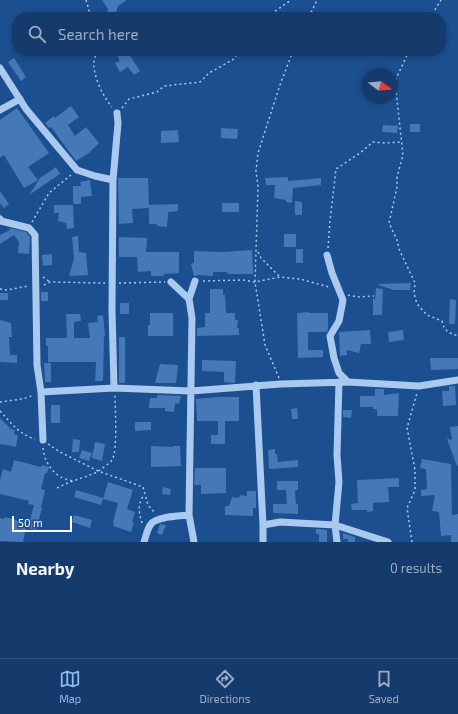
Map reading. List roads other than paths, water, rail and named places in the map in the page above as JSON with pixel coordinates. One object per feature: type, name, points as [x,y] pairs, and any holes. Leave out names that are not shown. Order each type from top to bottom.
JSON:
[{"type":"street","points":[[0,68],[26,109],[77,170],[113,180]]},
{"type":"street","points":[[0,110],[20,99]]},
{"type":"street","points":[[114,388],[112,310],[113,180],[118,123],[117,113]]},
{"type":"street","points":[[0,219],[1,221],[29,228],[35,235],[37,365],[41,392],[43,440]]},
{"type":"street","points":[[327,255],[332,273],[343,300],[339,321],[330,336],[334,358],[339,373],[348,382]]},
{"type":"street","points":[[194,542],[189,515],[192,318],[189,299],[195,281]]},
{"type":"street","points":[[171,282],[189,299]]},
{"type":"street","points":[[41,392],[114,388],[190,390],[256,385],[339,382],[419,386],[458,380]]},
{"type":"street","points":[[337,542],[335,524],[339,482],[337,455],[339,382]]},
{"type":"street","points":[[256,385],[264,525],[263,542]]},
{"type":"street","points":[[144,542],[152,522],[161,519],[189,515]]},
{"type":"street","points":[[264,525],[280,522],[335,524],[388,542]]}]
